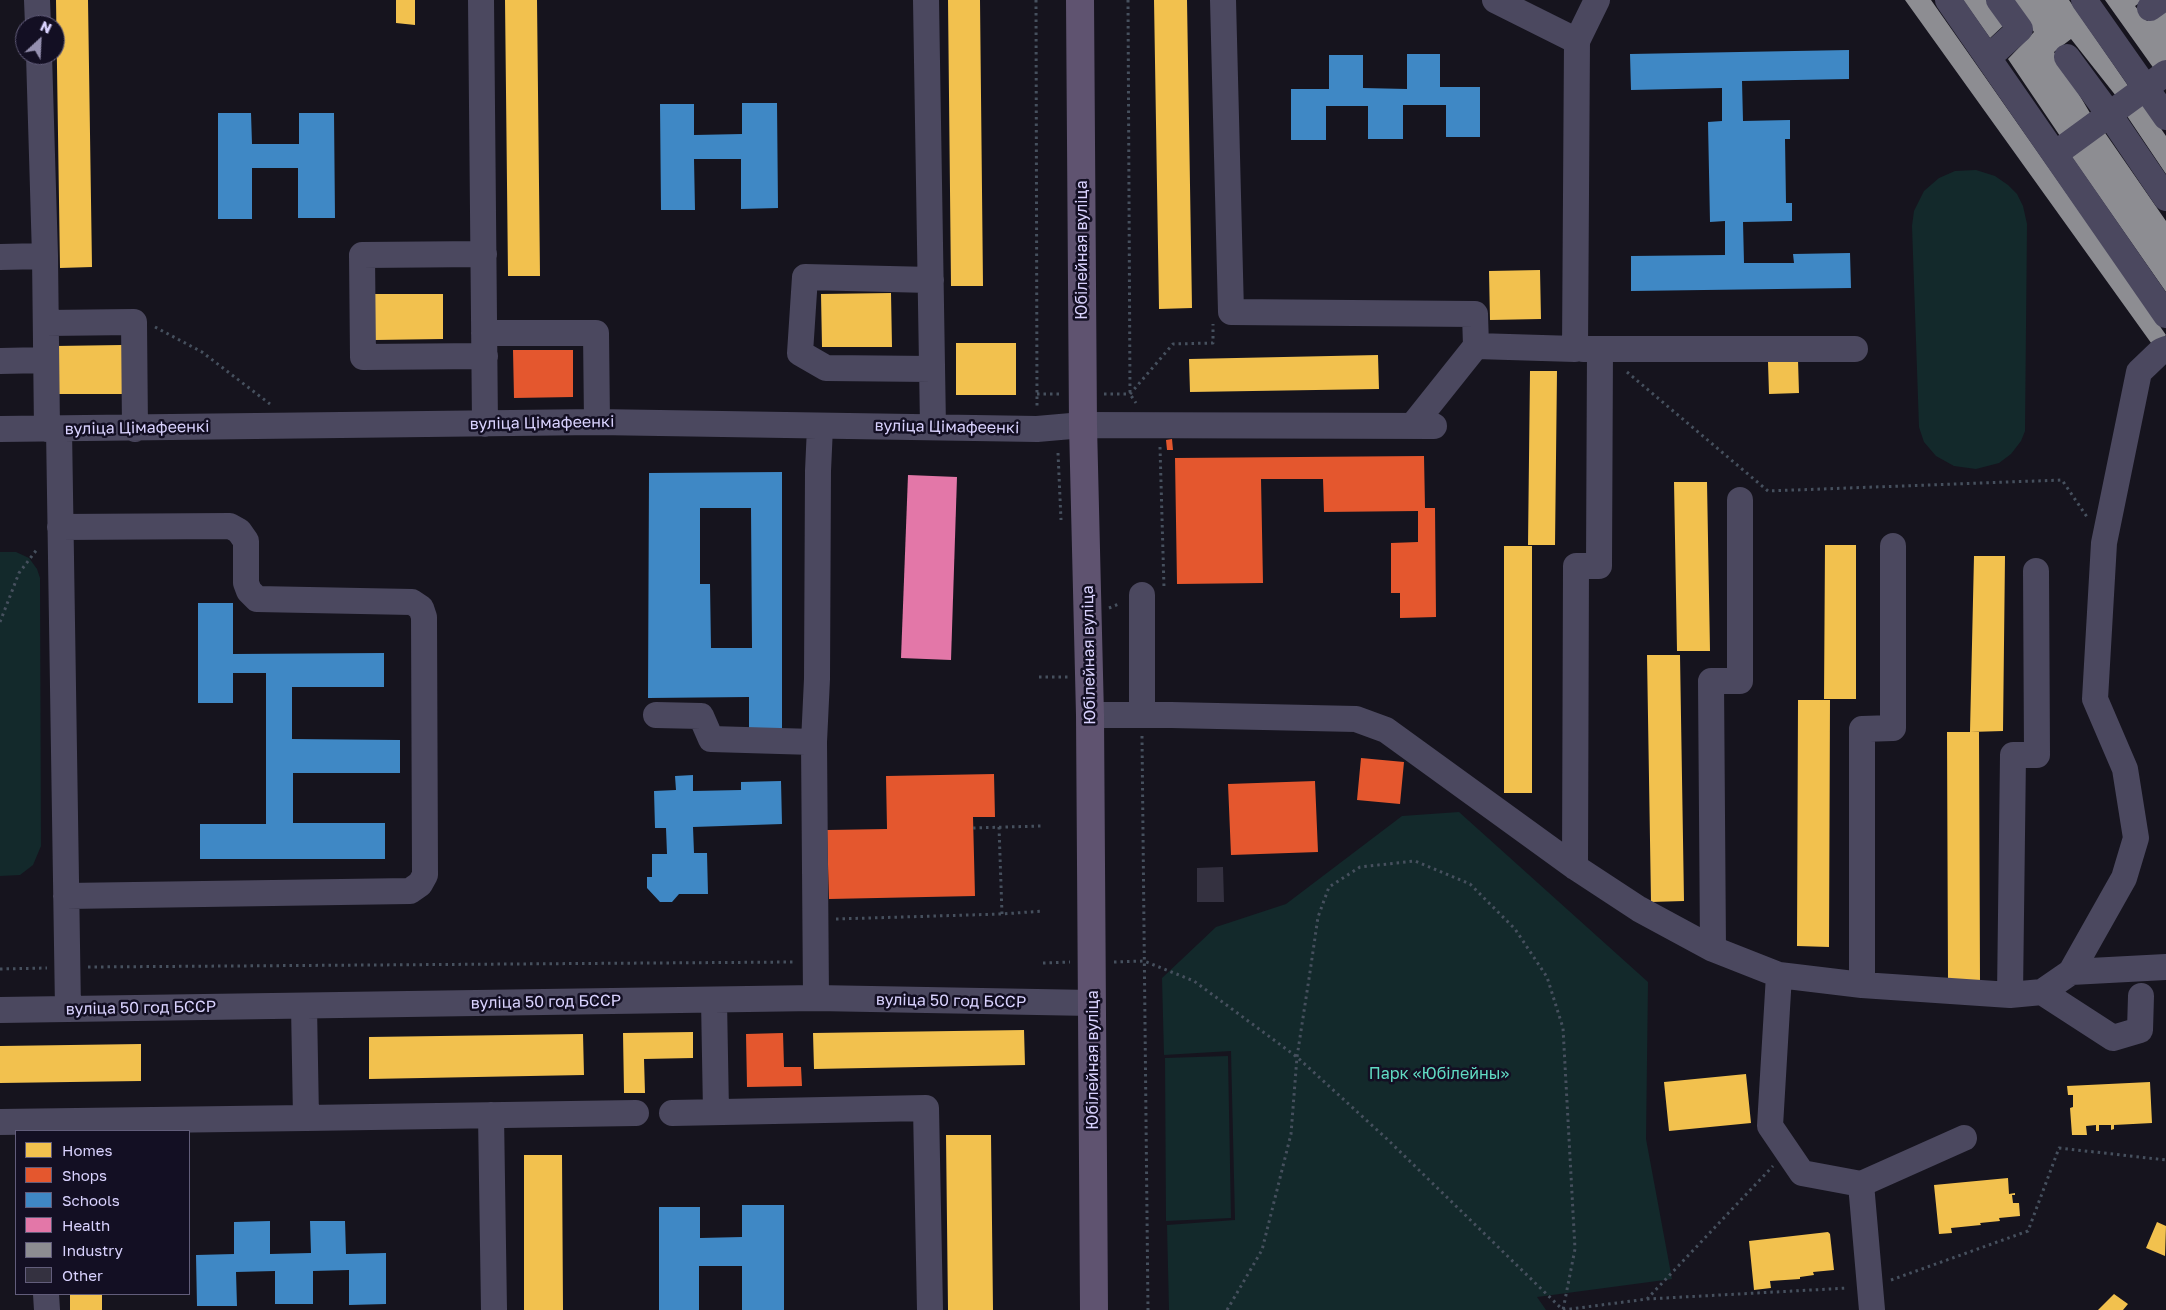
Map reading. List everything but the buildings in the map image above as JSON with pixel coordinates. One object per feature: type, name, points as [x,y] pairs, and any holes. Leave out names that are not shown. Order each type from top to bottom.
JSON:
[{"type":"main road","name":"Юбілейная вуліца","points":[[1080,0],[1083,425],[1090,715],[1094,1310]]},
{"type":"street","points":[[37,0],[38,15]]},
{"type":"street","points":[[481,0],[485,424]]},
{"type":"street","points":[[926,0],[933,426]]},
{"type":"street","points":[[1223,0],[1231,312],[1475,314],[1476,346],[1587,349],[1855,349]]},
{"type":"street","points":[[1495,0],[1576,41]]},
{"type":"street","points":[[1575,867],[1576,566],[1599,566],[1587,349],[1576,41],[1597,0]]},
{"type":"street","points":[[1948,0],[2166,315]]},
{"type":"street","points":[[1989,57],[2020,29],[1999,0]]},
{"type":"street","points":[[2084,0],[2156,81],[2166,117]]},
{"type":"street","points":[[2068,57],[2166,198]]},
{"type":"street","points":[[39,65],[46,360],[60,522],[68,1009]]},
{"type":"street","points":[[2056,154],[2156,81]]},
{"type":"street","points":[[484,254],[362,255],[363,357],[596,333],[597,422]]},
{"type":"street","points":[[0,257],[45,256]]},
{"type":"street","points":[[931,280],[805,278],[800,353],[826,368],[932,369]]},
{"type":"street","points":[[46,323],[134,322],[134,429]]},
{"type":"street","name":"вуліца Цімафеенкі","points":[[0,429],[134,429],[597,422],[1037,429],[1083,425],[1424,426],[1476,346]]},
{"type":"street","points":[[1090,715],[1356,719],[1386,730],[1575,867],[1639,909],[1713,950],[1779,975],[1862,985],[2010,995],[2042,992],[2071,972],[2124,878],[2136,838],[2125,770],[2095,699],[2104,543],[2139,372],[2161,351],[2166,349]]},
{"type":"street","points":[[0,361],[46,360]]},
{"type":"street","points":[[816,998],[814,742],[817,679],[820,426]]},
{"type":"street","points":[[1713,950],[1711,681],[1740,681],[1740,500]]},
{"type":"street","points":[[60,522],[230,526],[239,531],[246,541],[246,583],[249,591],[257,599],[412,602],[421,608],[424,617],[425,875],[420,884],[410,891],[66,896]]},
{"type":"street","points":[[1862,985],[1862,729],[1893,728],[1893,546]]},
{"type":"street","points":[[2010,995],[2013,754],[2037,755],[2036,571]]},
{"type":"street","points":[[1142,595],[1142,715]]},
{"type":"street","points":[[656,716],[701,716],[710,739],[814,742]]},
{"type":"street","points":[[2071,972],[2166,967]]},
{"type":"street","points":[[1779,975],[1770,1126],[1802,1174],[1861,1184],[1964,1138]]},
{"type":"street","points":[[2042,992],[2113,1038],[2140,1030],[2141,996]]},
{"type":"street","name":"вуліца 50 год БССР","points":[[0,1010],[816,998],[1092,1003]]},
{"type":"street","points":[[714,1000],[716,1112]]},
{"type":"street","points":[[304,1006],[306,1118]]},
{"type":"street","points":[[672,1113],[926,1108],[930,1310]]},
{"type":"street","points":[[0,1122],[43,1126],[306,1118],[636,1113]]},
{"type":"street","points":[[491,1115],[494,1310]]},
{"type":"street","points":[[1861,1184],[1871,1298]]},
{"type":"street","points":[[46,1295],[46,1310]]},
{"type":"path","points":[[1036,0],[1037,412]]},
{"type":"path","points":[[1109,608],[1142,595],[1164,595],[1160,440],[1130,394],[1128,0]]},
{"type":"path","points":[[148,323],[202,352],[273,406]]},
{"type":"path","points":[[1103,394],[1130,394],[1173,344],[1213,343],[1213,323]]},
{"type":"path","points":[[1587,349],[1768,491],[2062,480],[2104,543]]},
{"type":"path","points":[[1037,394],[1062,394]]},
{"type":"path","points":[[1058,453],[1061,523]]},
{"type":"path","points":[[0,622],[19,573],[60,522]]},
{"type":"path","points":[[1039,677],[1071,677]]},
{"type":"path","points":[[1142,715],[1148,1310]]},
{"type":"path","points":[[973,828],[1041,826]]},
{"type":"path","points":[[999,827],[1002,914]]},
{"type":"path","points":[[1109,962],[1144,961],[1194,981],[1297,1057],[1387,1139],[1563,1310],[1575,1249],[1563,1028],[1547,977],[1515,929],[1470,884],[1415,862],[1360,867],[1329,887],[1318,917],[1297,1057],[1291,1134],[1262,1250],[1227,1310]]},
{"type":"path","points":[[815,920],[1043,911]]},
{"type":"path","points":[[0,969],[816,962]]},
{"type":"path","points":[[1043,963],[1070,962]]},
{"type":"path","points":[[1563,1310],[1647,1298],[1871,1298],[2028,1231],[2059,1148],[2166,1160]]},
{"type":"path","points":[[1647,1298],[1787,1151]]},
{"type":"green space","points":[[1976,170],[1995,176],[2017,194],[2023,206],[2027,224],[2025,431],[2021,441],[2011,454],[1999,463],[1976,469],[1954,466],[1936,456],[1924,442],[1919,427],[1912,226],[1914,211],[1924,191],[1939,178],[1955,171]]},
{"type":"green space","points":[[0,552],[16,552],[29,558],[37,569],[40,578],[41,846],[33,865],[20,875],[0,876]]},
{"type":"green space","name":"Парк «Юбілейны»","points":[[1459,812],[1648,982],[1646,1139],[1672,1279],[1537,1297],[1546,1310],[1169,1310],[1167,1225],[1235,1220],[1231,1051],[1164,1055],[1162,978],[1216,927],[1286,904],[1402,816]]},
{"type":"green space","points":[[1228,1056],[1231,1218],[1166,1221],[1165,1058]]}]
